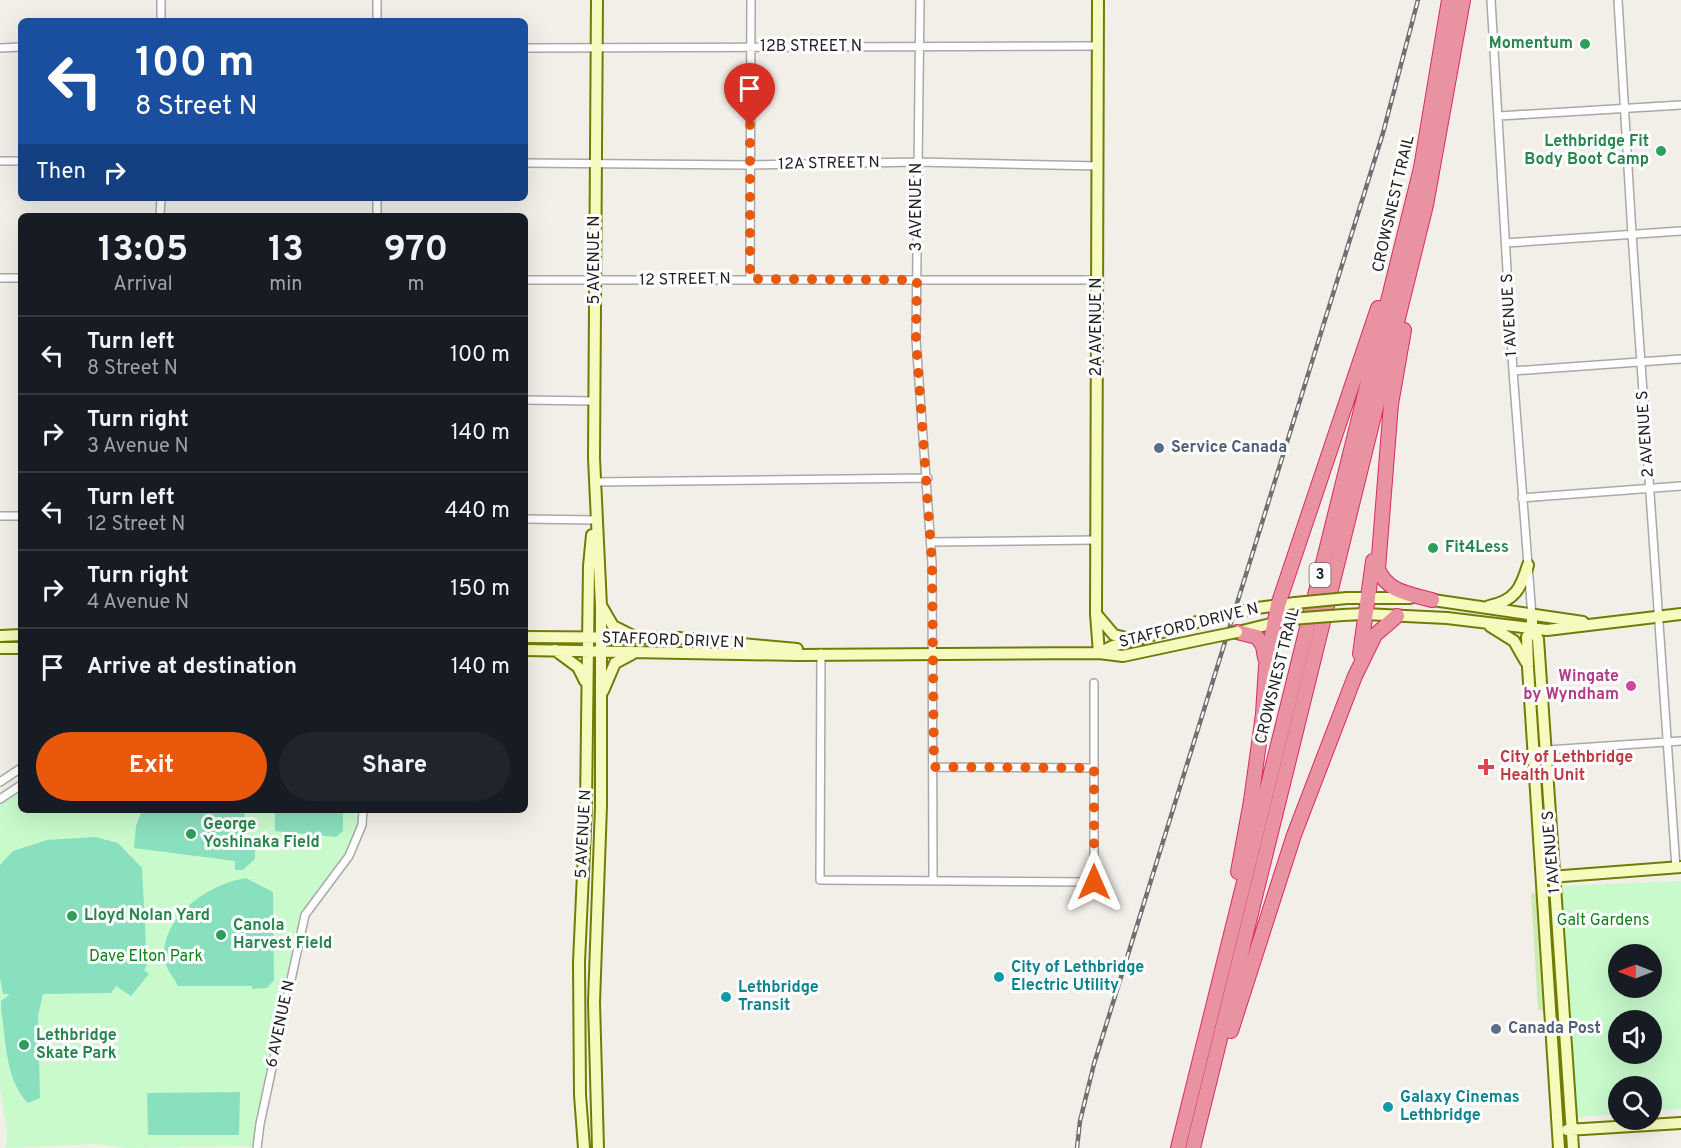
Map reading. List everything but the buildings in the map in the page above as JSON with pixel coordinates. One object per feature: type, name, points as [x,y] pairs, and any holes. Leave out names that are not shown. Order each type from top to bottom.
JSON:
[{"type":"highway","name":"CROWSNEST TRAIL","points":[[1178,1148],[1421,168],[1449,0]]},
{"type":"highway","name":"CROWSNEST TRAIL","points":[[1194,1148],[1426,205],[1463,0]]},
{"type":"highway","points":[[1426,205],[1391,404],[1377,559],[1382,578],[1398,590],[1432,600]]},
{"type":"highway","points":[[1199,1066],[1251,801],[1263,714],[1266,666],[1273,625],[1347,395],[1405,232]]},
{"type":"highway","points":[[1355,676],[1361,650],[1366,597],[1379,529]]},
{"type":"highway","points":[[1194,1148],[1294,835],[1355,676],[1375,635],[1397,616]]},
{"type":"highway","points":[[1246,632],[1257,637],[1263,646],[1266,666]]},
{"type":"main road","name":"5 AVENUE N","points":[[597,0],[594,482],[601,606],[601,806],[594,1002],[598,1148]]},
{"type":"main road","name":"2A AVENUE N","points":[[1098,0],[1096,614],[1099,653]]},
{"type":"main road","name":"5 AVENUE N","points":[[584,1148],[580,1095],[579,962],[586,807],[589,560],[595,520]]},
{"type":"main road","points":[[1480,607],[1510,600],[1522,585],[1528,565]]},
{"type":"main road","name":"STAFFORD DRIVE N","points":[[1099,653],[1113,646],[1204,620],[1257,608],[1347,598],[1432,600],[1532,616],[1592,622]]},
{"type":"main road","points":[[601,606],[613,626],[636,638]]},
{"type":"main road","points":[[1096,614],[1114,635],[1135,640]]},
{"type":"main road","name":"STAFFORD DRIVE N","points":[[528,650],[934,654],[1099,653],[1123,656],[1246,632],[1291,620],[1343,615],[1364,614],[1481,622],[1532,629],[1570,627],[1592,622]]},
{"type":"main road","points":[[1592,622],[1681,614]]},
{"type":"main road","name":"1 AVENUE S","points":[[1532,616],[1532,629],[1538,639],[1540,878],[1559,1148]]},
{"type":"main road","points":[[1481,622],[1514,641],[1528,667]]},
{"type":"main road","name":"1 AVENUE S","points":[[1532,629],[1527,637],[1528,667],[1554,877],[1573,1148]]},
{"type":"main road","points":[[0,636],[18,635]]},
{"type":"main road","name":"STAFFORD DRIVE N","points":[[528,638],[705,640],[821,653]]},
{"type":"main road","points":[[0,648],[18,648]]},
{"type":"main road","points":[[555,650],[578,667],[587,690]]},
{"type":"main road","points":[[600,697],[615,663],[621,657],[642,651]]},
{"type":"main road","points":[[1540,878],[1678,867]]},
{"type":"main road","points":[[1558,1131],[1681,1123]]},
{"type":"street","points":[[161,0],[161,18]]},
{"type":"street","points":[[377,0],[377,18]]},
{"type":"street","points":[[750,0],[750,279]]},
{"type":"street","name":"3 AVENUE N","points":[[920,0],[916,339],[931,542],[934,654],[933,881]]},
{"type":"street","name":"1 AVENUE S","points":[[1491,0],[1522,498],[1532,616]]},
{"type":"street","name":"2 AVENUE S","points":[[1618,0],[1667,742],[1678,867]]},
{"type":"street","name":"12B STREET N","points":[[528,48],[1097,46]]},
{"type":"street","points":[[0,48],[18,47]]},
{"type":"street","points":[[1498,116],[1681,105]]},
{"type":"street","points":[[0,161],[18,161]]},
{"type":"street","name":"12A STREET N","points":[[528,163],[750,165],[917,162],[1098,166]]},
{"type":"street","points":[[1506,243],[1681,231]]},
{"type":"street","points":[[0,278],[18,278]]},
{"type":"street","name":"12 STREET N","points":[[528,280],[1097,280]]},
{"type":"street","points":[[1514,371],[1681,359]]},
{"type":"street","points":[[528,400],[594,401]]},
{"type":"street","points":[[594,482],[928,478]]},
{"type":"street","points":[[1522,498],[1681,486]]},
{"type":"street","points":[[0,516],[18,516]]},
{"type":"street","points":[[528,519],[595,520]]},
{"type":"street","points":[[931,542],[1096,540]]},
{"type":"street","points":[[821,653],[820,880],[1094,882],[1094,683]]},
{"type":"street","points":[[1539,750],[1681,741]]},
{"type":"street","points":[[934,767],[1094,768]]},
{"type":"street","points":[[0,782],[18,770]]},
{"type":"street","points":[[0,799],[18,787]]},
{"type":"street","name":"6 AVENUE N","points":[[257,1148],[262,1114],[305,915],[349,856],[362,825],[363,813]]},
{"type":"green space","name":"Dave Elton Park","points":[[18,787],[18,813],[362,813],[356,842],[305,915],[257,1146],[127,1148],[96,1144],[6,1148],[7,1133],[0,1087],[0,799]]},
{"type":"green space","name":"George Yoshinaka Field","points":[[141,813],[244,813],[248,847],[255,847],[255,859],[243,870],[235,870],[235,861],[134,848],[136,826]]},
{"type":"green space","points":[[275,813],[343,813],[343,831],[336,837],[275,831]]},
{"type":"green space","name":"Lloyd Nolan Yard","points":[[95,837],[118,843],[142,868],[147,965],[144,970],[149,974],[131,996],[116,986],[111,993],[43,994],[38,1016],[40,1098],[28,1103],[20,1094],[11,1071],[1,1009],[1,1001],[10,994],[3,994],[0,978],[0,865],[13,851],[47,840]]},
{"type":"green space","name":"Canola Harvest Field","points":[[246,878],[273,892],[274,980],[267,988],[252,989],[252,986],[178,986],[164,961],[166,942],[171,928],[191,904],[204,895],[217,887]]},
{"type":"green space","name":"Galt Gardens","points":[[1681,881],[1681,1109],[1662,1110],[1662,1076],[1608,1076],[1608,1115],[1576,1117],[1561,886]]},
{"type":"green space","points":[[1531,893],[1537,894],[1544,1011],[1538,1010]]},
{"type":"green space","points":[[240,1092],[239,1135],[148,1135],[147,1093]]},
{"type":"railway","points":[[1077,1148],[1080,1121],[1094,1064],[1383,133],[1418,0]]},
{"type":"place","name":"Momentum","points":[[1585,44]]},
{"type":"place","name":"Lethbridge Fit Body Boot Camp","points":[[1661,151]]},
{"type":"place","name":"Service Canada","points":[[1159,448]]},
{"type":"place","name":"Fit4Less","points":[[1433,548]]},
{"type":"place","name":"Wingate by Wyndham","points":[[1631,686]]},
{"type":"place","name":"City of Lethbridge Health Unit","points":[[1486,767]]},
{"type":"place","name":"George Yoshinaka Field","points":[[191,834]]},
{"type":"place","name":"Lloyd Nolan Yard","points":[[72,916]]},
{"type":"place","name":"Canola Harvest Field","points":[[221,935]]},
{"type":"place","name":"City of Lethbridge Electric Utility","points":[[999,977]]},
{"type":"place","name":"Lethbridge Transit","points":[[726,997]]},
{"type":"place","name":"Canada Post","points":[[1496,1029]]},
{"type":"place","name":"Lethbridge Skate Park","points":[[24,1045]]},
{"type":"place","name":"Galaxy Cinemas Lethbridge","points":[[1388,1107]]},
{"type":"route","points":[[750,125],[750,279],[917,280],[916,339],[928,478],[932,563],[934,767],[1094,768],[1094,882]]}]
